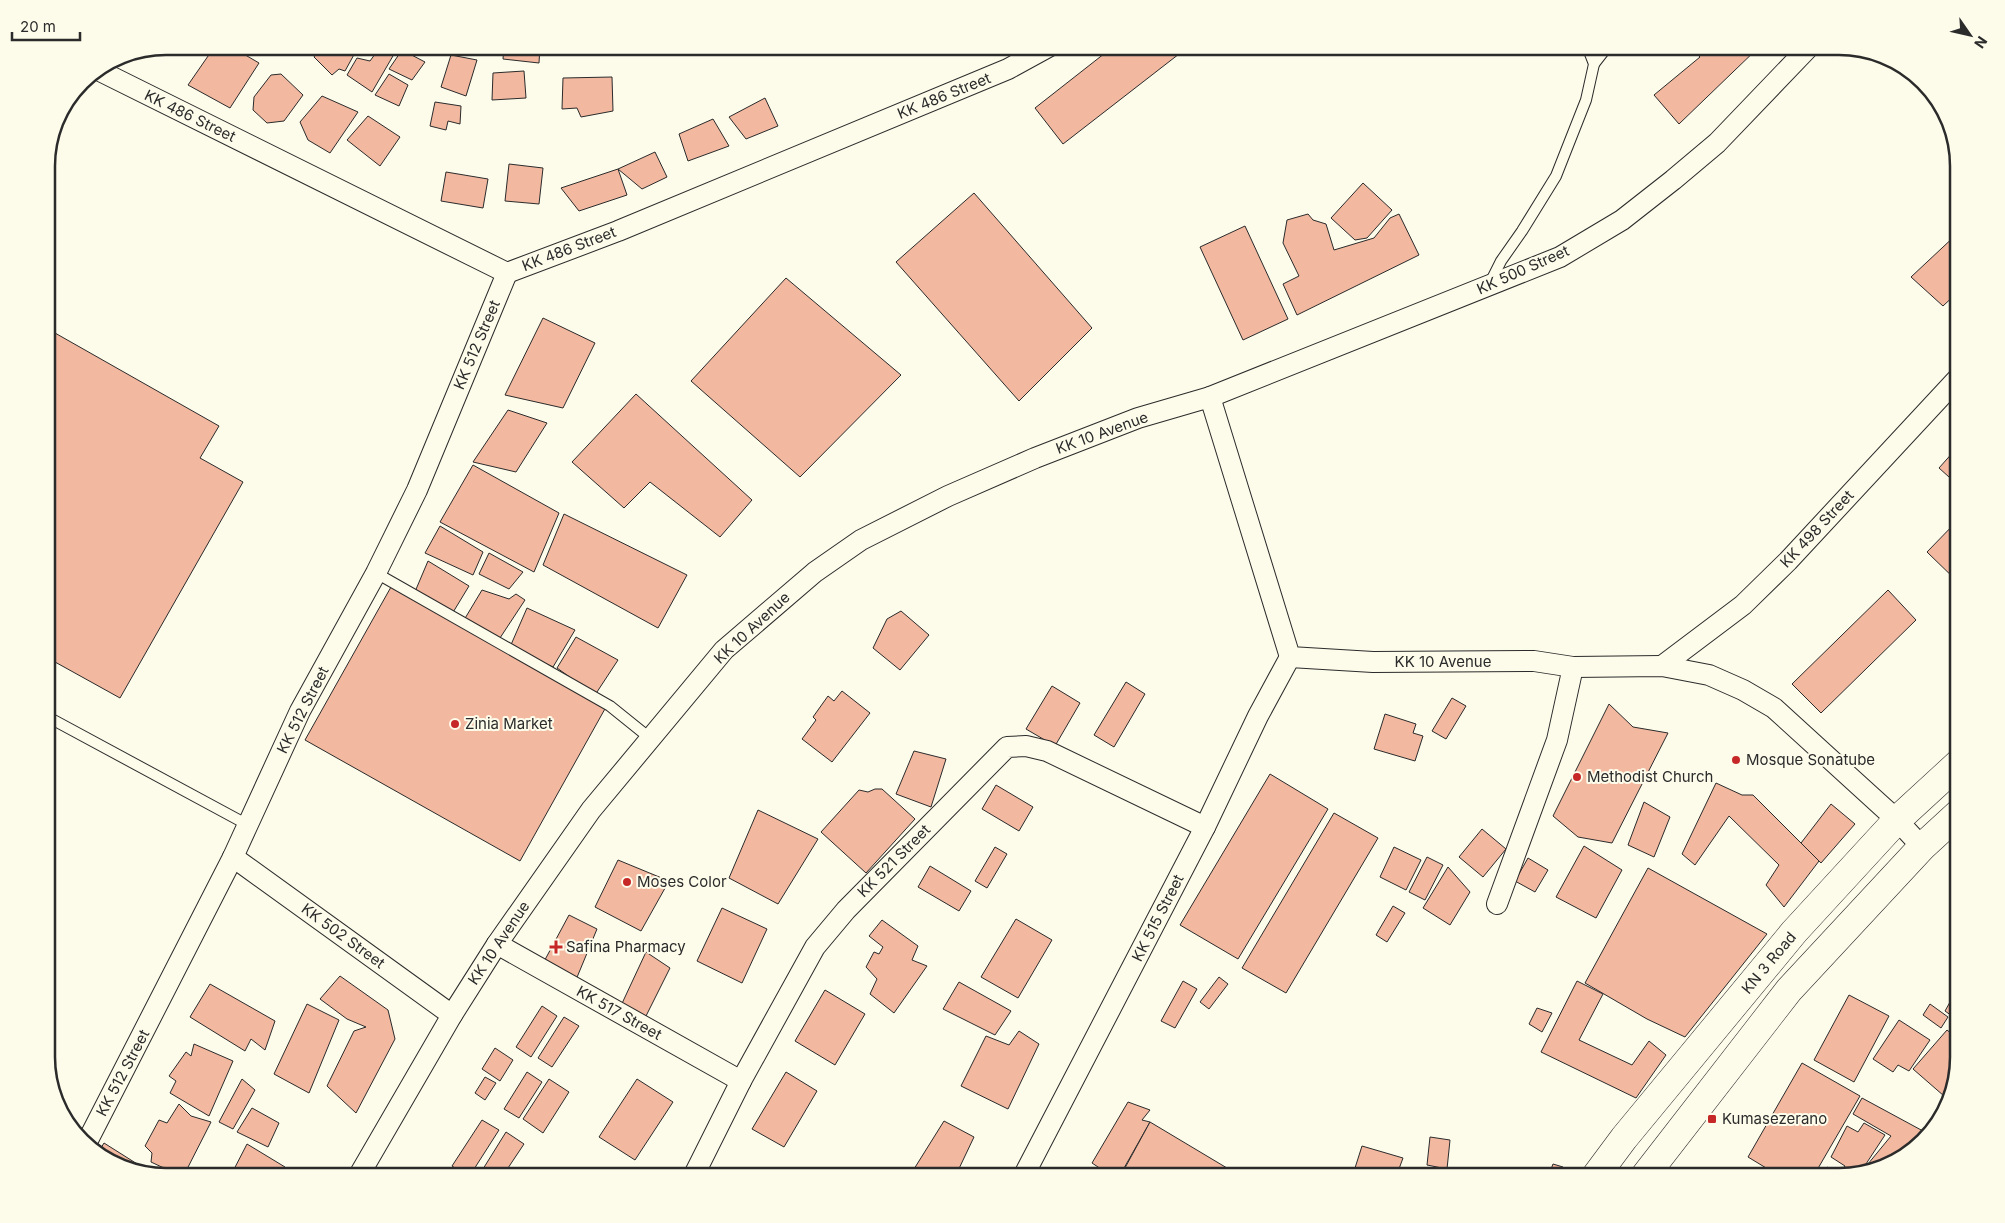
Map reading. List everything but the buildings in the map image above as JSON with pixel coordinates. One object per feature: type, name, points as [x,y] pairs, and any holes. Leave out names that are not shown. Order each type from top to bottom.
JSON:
[{"type":"highway","name":"KN 3 Road","points":[[1602,1168],[1624,1138],[1794,932],[1897,820],[1950,771]]},
{"type":"highway","points":[[1651,1168],[1790,990],[1922,846],[1950,821]]},
{"type":"street","name":"KK 486 Street","points":[[105,74],[507,273],[618,231],[1008,69],[1034,55]]},
{"type":"street","name":"KK 500 Street","points":[[1210,397],[1560,257],[1622,220],[1717,143],[1801,55]]},
{"type":"street","name":"KK 512 Street","points":[[90,1137],[233,857],[300,711],[376,573],[417,490],[507,273]]},
{"type":"street","name":"KK 498 Street","points":[[1662,666],[1743,605],[1776,574],[1950,387]]},
{"type":"street","points":[[1210,397],[1290,657]]},
{"type":"street","name":"KK 10 Avenue","points":[[363,1168],[452,1015],[497,944],[591,810],[724,650],[815,572],[861,540],[948,496],[1035,458],[1138,418],[1210,397]]},
{"type":"street","name":"KK 10 Avenue","points":[[1290,657],[1373,662],[1534,661],[1573,667],[1662,666],[1709,675],[1743,690],[1774,708],[1897,820],[1922,846]]},
{"type":"street","name":"KK 515 Street","points":[[1028,1168],[1205,827],[1258,716],[1290,657]]},
{"type":"street","points":[[1497,904],[1556,740],[1573,667]]},
{"type":"street","name":"KK 521 Street","points":[[698,1168],[741,1081],[816,947],[846,910],[1007,747],[1026,746],[1047,750],[1205,827]]},
{"type":"street","name":"KK 502 Street","points":[[233,857],[452,1015]]},
{"type":"street","name":"KK 517 Street","points":[[497,944],[741,1081]]},
{"type":"lane","points":[[1590,55],[1594,64]]},
{"type":"lane","points":[[1488,286],[1501,261],[1556,176],[1586,100],[1594,64],[1601,55]]},
{"type":"lane","points":[[376,573],[610,706],[650,739]]},
{"type":"lane","points":[[55,721],[248,825]]},
{"type":"place","name":"Zinia Market","points":[[455,724]]},
{"type":"place","name":"Mosque Sonatube","points":[[1736,760]]},
{"type":"place","name":"Methodist Church","points":[[1577,777]]},
{"type":"place","name":"Moses Color","points":[[627,882]]},
{"type":"place","name":"Safina Pharmacy","points":[[556,947]]},
{"type":"place","name":"Kumasezerano","points":[[1712,1119]]}]
